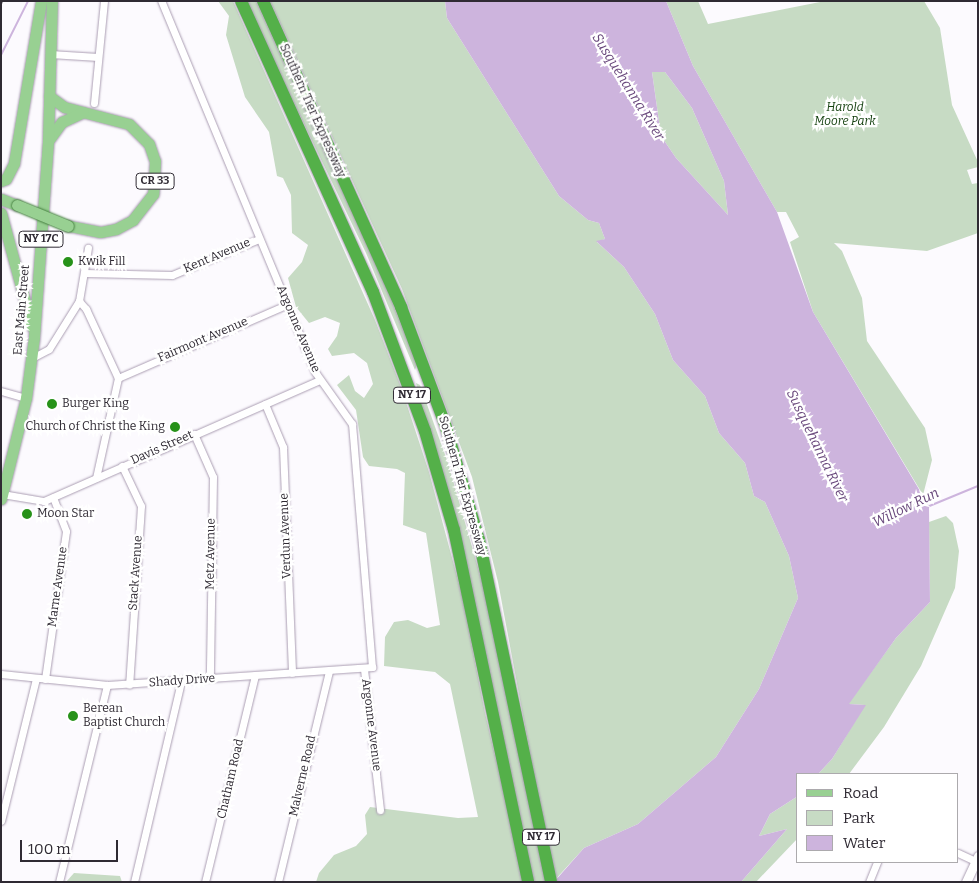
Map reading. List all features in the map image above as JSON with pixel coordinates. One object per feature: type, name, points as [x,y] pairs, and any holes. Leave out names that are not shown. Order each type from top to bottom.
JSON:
[{"type":"highway","name":"Southern Tier Expressway","points":[[241,1],[373,292],[425,431],[454,530],[528,882]]},
{"type":"highway","name":"Southern Tier Expressway","points":[[262,1],[397,298],[436,398],[479,540],[551,882]]},
{"type":"main road","points":[[1,181],[6,179],[14,164],[41,1]]},
{"type":"main road","name":"East Main Street","points":[[2,496],[26,398],[32,358],[48,141],[52,1]]},
{"type":"main road","name":"CR 33","points":[[1,198],[68,226],[100,232],[125,225],[145,208],[155,186],[155,161],[142,135],[118,119],[64,107],[49,96]]},
{"type":"main road","points":[[48,141],[62,122],[83,112]]},
{"type":"main road","points":[[1,213],[34,338]]},
{"type":"street","points":[[94,103],[104,1]]},
{"type":"street","name":"Argonne Avenue","points":[[161,1],[259,239],[320,380],[347,414],[355,435],[372,662],[372,667],[364,669],[380,810]]},
{"type":"street","points":[[50,54],[98,57]]},
{"type":"street","name":"Kent Avenue","points":[[85,273],[172,275],[259,239]]},
{"type":"street","points":[[32,358],[49,349],[79,301],[88,248]]},
{"type":"street","points":[[79,301],[86,309],[118,378],[96,478]]},
{"type":"street","name":"Fairmont Avenue","points":[[118,378],[288,304]]},
{"type":"street","name":"Davis Street","points":[[2,496],[40,502],[320,380]]},
{"type":"street","points":[[1,391],[26,398]]},
{"type":"street","name":"Verdun Avenue","points":[[265,404],[283,447],[292,673]]},
{"type":"street","name":"Metz Avenue","points":[[194,434],[213,477],[210,678]]},
{"type":"street","name":"Stack Avenue","points":[[122,466],[141,506],[129,685]]},
{"type":"street","name":"Marne Avenue","points":[[45,679],[66,531],[53,497]]},
{"type":"street","name":"Shady Drive","points":[[1,674],[107,685],[129,685],[364,669]]},
{"type":"street","name":"Malverne Road","points":[[278,882],[329,671]]},
{"type":"street","name":"Chatham Road","points":[[205,882],[255,675]]},
{"type":"street","points":[[1,821],[36,678]]},
{"type":"street","points":[[134,882],[181,681]]},
{"type":"street","points":[[60,882],[107,685]]},
{"type":"street","points":[[959,854],[976,859],[966,882]]},
{"type":"street","points":[[869,882],[877,863]]},
{"type":"green space","points":[[218,1],[233,1],[375,320],[401,387],[429,472],[462,595],[485,713],[525,882],[316,882],[319,873],[334,855],[356,846],[367,834],[365,815],[370,807],[458,818],[478,817],[450,684],[435,672],[384,666],[385,637],[394,622],[408,620],[427,628],[440,625],[426,533],[403,525],[405,473],[397,469],[369,466],[363,457],[356,410],[337,385],[349,375],[355,391],[364,398],[373,384],[367,363],[354,353],[332,356],[328,349],[337,336],[340,323],[325,317],[309,323],[296,307],[288,278],[302,262],[308,245],[292,233],[291,195],[283,178],[277,176],[269,132],[245,97],[226,35],[229,16]]},
{"type":"green space","points":[[245,1],[256,1],[383,279],[417,365],[415,370],[366,253]]},
{"type":"green space","points":[[270,1],[445,1],[447,18],[559,196],[588,220],[599,223],[605,239],[597,242],[624,267],[655,314],[673,360],[705,396],[719,433],[745,463],[754,496],[765,502],[789,556],[798,598],[759,689],[716,757],[638,824],[584,848],[554,881],[498,582],[472,477],[402,289]]},
{"type":"green space","name":"Harold Moore Park","points":[[666,1],[698,1],[708,24],[825,1],[924,1],[940,28],[952,105],[978,162],[978,167],[967,170],[972,184],[978,183],[978,233],[927,251],[834,243],[842,251],[862,298],[867,341],[925,428],[932,460],[923,495],[813,312],[790,242],[799,237],[786,212],[777,212],[693,66]]},
{"type":"green space","points":[[652,72],[665,72],[692,108],[724,181],[728,215],[676,158],[661,136]]},
{"type":"green space","points":[[416,383],[420,385],[448,463],[493,620],[547,882],[531,882]]},
{"type":"green space","points":[[946,516],[953,523],[959,551],[955,588],[921,666],[884,727],[850,773],[819,773],[832,759],[865,705],[848,704],[896,638],[930,602],[929,522]]},
{"type":"green space","points":[[796,797],[796,840],[756,882],[741,882],[787,829],[759,836],[770,814]]},
{"type":"green space","points":[[74,873],[120,876],[122,882],[66,882]]},
{"type":"water","name":"Susquehanna River","points":[[445,1],[666,1],[693,66],[777,212],[813,312],[929,506],[930,602],[896,638],[849,704],[866,705],[832,759],[819,773],[796,773],[796,797],[770,814],[759,836],[787,829],[741,882],[554,882],[584,848],[638,824],[716,757],[759,689],[798,598],[789,556],[765,502],[754,496],[745,463],[719,433],[705,396],[673,360],[655,314],[624,267],[596,241],[605,239],[599,223],[588,220],[559,196],[447,18]],"holes":[[[652,72],[665,72],[692,108],[724,181],[728,215],[676,158],[661,136]]]},
{"type":"waterway","points":[[1,55],[28,1]]},
{"type":"waterway","name":"Willow Run","points":[[927,507],[978,486]]},
{"type":"place","name":"Kwik Fill","points":[[68,262]]},
{"type":"place","name":"Burger King","points":[[52,404]]},
{"type":"place","name":"Church of Christ the King","points":[[175,427]]},
{"type":"place","name":"Moon Star","points":[[27,514]]},
{"type":"place","name":"Berean Baptist Church","points":[[73,716]]}]
